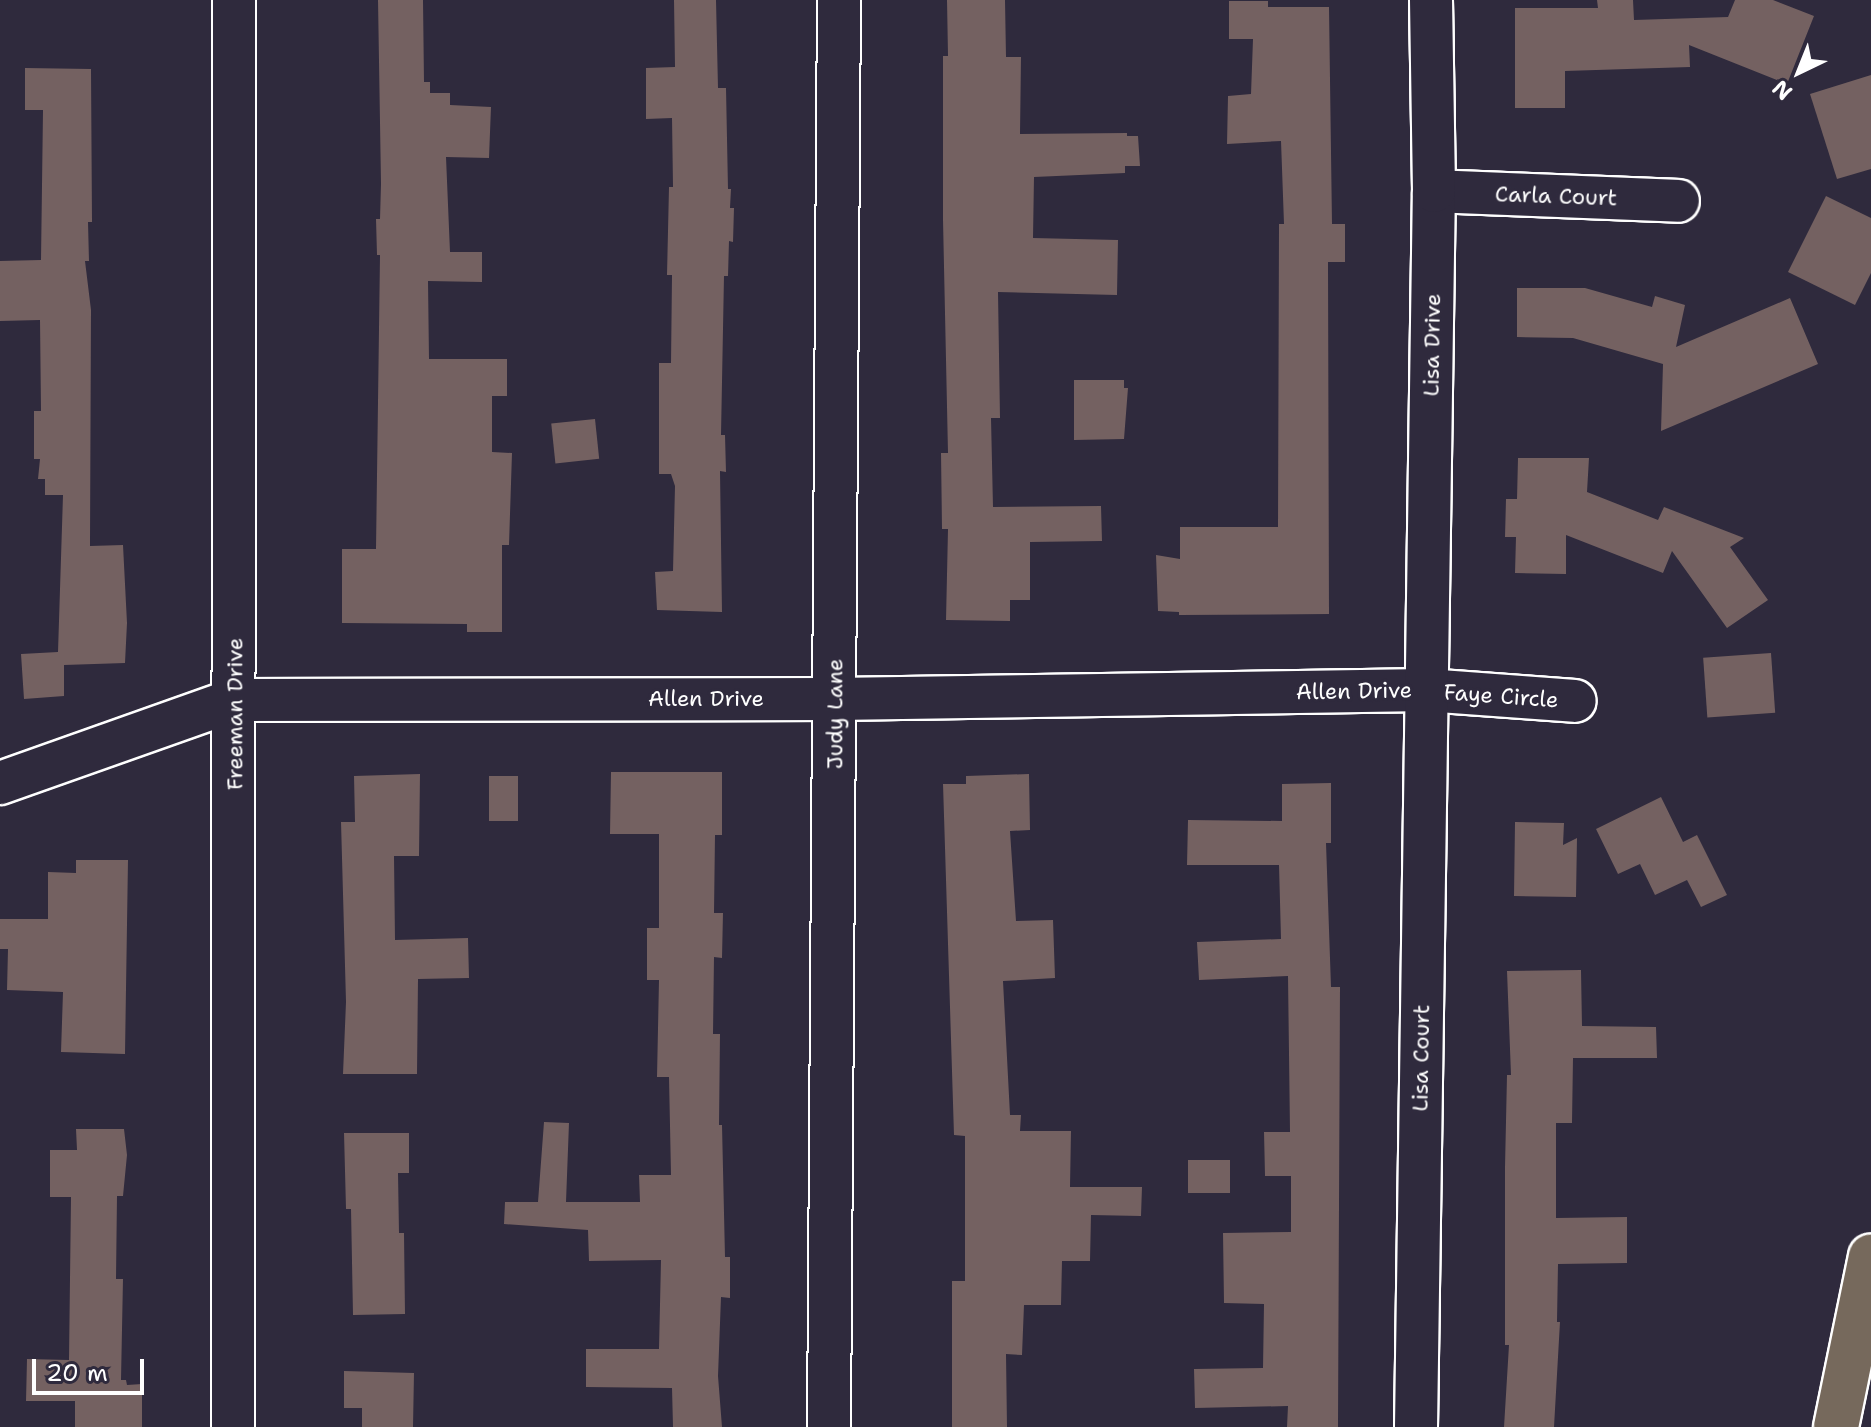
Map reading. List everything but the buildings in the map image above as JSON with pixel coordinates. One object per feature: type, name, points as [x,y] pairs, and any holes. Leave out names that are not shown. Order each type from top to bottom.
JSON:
[{"type":"highway","points":[[1836,1427],[1871,1257]]},
{"type":"street","name":"Freeman Drive","points":[[233,1427],[234,0]]},
{"type":"street","name":"Judy Lane","points":[[829,1427],[839,0]]},
{"type":"street","name":"Lisa Drive","points":[[1426,690],[1434,191],[1431,0]]},
{"type":"street","name":"Carla Court","points":[[1434,191],[1678,201]]},
{"type":"street","name":"Allen Drive","points":[[0,783],[235,700],[835,699],[1426,690]]},
{"type":"street","name":"Faye Circle","points":[[1426,690],[1575,701]]},
{"type":"street","name":"Lisa Court","points":[[1416,1427],[1426,690]]}]
